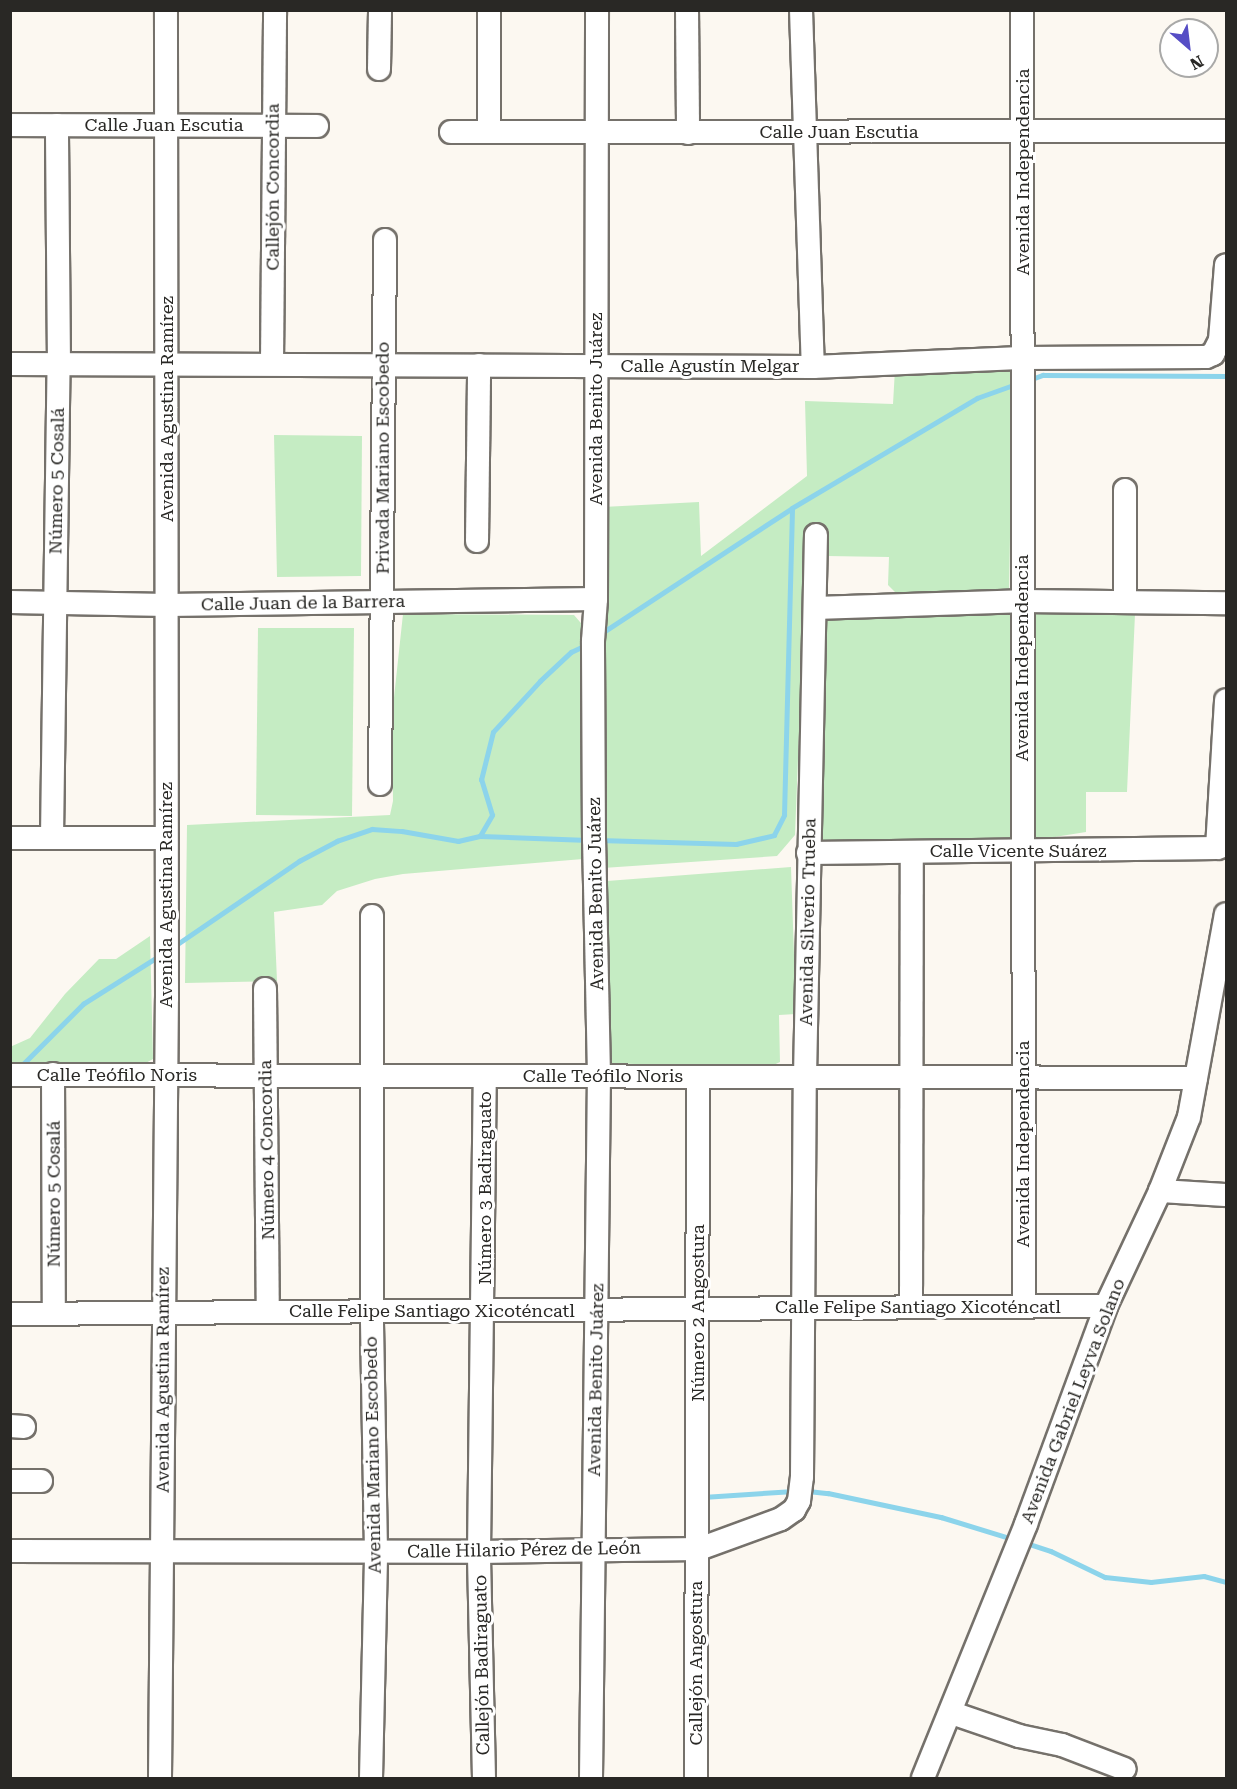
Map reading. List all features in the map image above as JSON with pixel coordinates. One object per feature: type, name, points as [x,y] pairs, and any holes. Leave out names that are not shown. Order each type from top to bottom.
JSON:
[{"type":"street","name":"Avenida Agustina Ramírez","points":[[160,1779],[166,1075],[168,364],[166,10]]},
{"type":"street","name":"Callejón Concordia","points":[[272,363],[275,10]]},
{"type":"street","points":[[379,69],[380,10]]},
{"type":"street","points":[[489,10],[489,132]]},
{"type":"street","name":"Avenida Benito Juárez","points":[[591,1779],[599,1076],[593,641],[596,599],[597,10]]},
{"type":"street","points":[[687,10],[688,132]]},
{"type":"street","points":[[801,10],[813,367]]},
{"type":"street","name":"Avenida Independencia","points":[[1022,10],[1021,852],[1024,1306]]},
{"type":"street","name":"Calle Juan Escutia","points":[[10,125],[166,123],[317,126]]},
{"type":"street","name":"Número 5 Cosalá","points":[[52,837],[59,364],[57,125]]},
{"type":"street","name":"Calle Juan Escutia","points":[[451,132],[1227,131]]},
{"type":"street","name":"Privada Mariano Escobedo","points":[[380,784],[385,240]]},
{"type":"street","name":"Calle Agustín Melgar","points":[[10,364],[272,363],[813,367],[1023,358],[1206,357],[1217,348],[1220,340],[1227,265]]},
{"type":"street","points":[[477,541],[479,365]]},
{"type":"street","points":[[1125,490],[1125,602]]},
{"type":"street","name":"Avenida Silverio Trueba","points":[[781,1519],[789,1515],[799,1501],[802,1477],[808,854],[816,535]]},
{"type":"street","name":"Calle Juan de la Barrera","points":[[10,602],[167,605],[596,599]]},
{"type":"street","points":[[814,608],[1022,601],[1227,603]]},
{"type":"street","points":[[1222,847],[1227,700]]},
{"type":"street","points":[[10,838],[166,838]]},
{"type":"street","name":"Calle Vicente Suárez","points":[[808,854],[1222,847]]},
{"type":"street","points":[[911,1307],[912,852]]},
{"type":"street","name":"Avenida Gabriel Leyva Solano","points":[[923,1779],[952,1713],[1026,1524],[1106,1306],[1160,1191],[1189,1117],[1227,914]]},
{"type":"street","name":"Avenida Mariano Escobedo","points":[[371,1779],[376,1552],[372,1311],[372,916]]},
{"type":"street","name":"Número 4 Concordia","points":[[265,989],[268,1312]]},
{"type":"street","name":"Número 5 Cosalá","points":[[53,1074],[54,1313]]},
{"type":"street","name":"Calle Teófilo Noris","points":[[10,1075],[1196,1078]]},
{"type":"street","name":"Número 3 Badiraguato","points":[[479,1552],[484,1310],[485,1076]]},
{"type":"street","name":"Número 2 Angostura","points":[[698,1077],[699,1548]]},
{"type":"street","points":[[1160,1191],[1227,1195]]},
{"type":"street","name":"Calle Felipe Santiago Xicoténcatl","points":[[10,1314],[1106,1306]]},
{"type":"street","points":[[10,1481],[41,1481]]},
{"type":"street","name":"Calle Hilario Pérez de León","points":[[10,1551],[479,1552],[564,1551],[593,1548],[699,1548],[781,1519]]},
{"type":"street","name":"Callejón Angostura","points":[[696,1779],[695,1625],[699,1548]]},
{"type":"street","name":"Callejón Badiraguato","points":[[479,1552],[484,1779]]},
{"type":"street","points":[[952,1713],[1019,1736],[1062,1745],[1125,1769]]},
{"type":"green space","points":[[1013,366],[1009,594],[903,600],[888,585],[889,557],[827,556],[828,530],[807,530],[795,835],[777,856],[603,868],[603,507],[699,502],[701,556],[807,476],[805,401],[893,404],[895,369]]},
{"type":"green space","points":[[274,435],[362,436],[361,576],[277,577]]},
{"type":"green space","points":[[1012,609],[1013,845],[822,847],[822,624],[832,612]]},
{"type":"green space","points":[[1041,610],[1135,614],[1127,792],[1086,792],[1086,832],[1042,839],[1029,835],[1031,618]]},
{"type":"green space","points":[[403,614],[574,615],[586,629],[583,859],[403,874],[375,879],[337,891],[322,905],[274,912],[277,981],[185,983],[187,825],[390,815],[393,801],[392,716]]},
{"type":"green space","points":[[258,628],[354,628],[352,816],[256,815]]},
{"type":"green space","points":[[791,867],[796,1014],[779,1015],[780,1062],[765,1069],[609,1063],[607,881]]},
{"type":"green space","points":[[150,936],[153,1059],[144,1064],[11,1071],[10,1047],[30,1038],[65,994],[99,959],[116,959]]},
{"type":"waterway","points":[[1029,380],[1043,375],[1226,376]]},
{"type":"waterway","points":[[602,633],[792,508],[977,398],[1016,384]]},
{"type":"waterway","points":[[599,840],[736,844],[774,835],[784,815],[792,509]]},
{"type":"waterway","points":[[173,947],[299,861],[337,841],[372,829],[402,831],[458,841],[480,836],[492,815],[481,780],[493,732],[540,681],[571,652],[586,645]]},
{"type":"waterway","points":[[480,836],[588,840]]},
{"type":"waterway","points":[[19,1068],[83,1004],[159,956]]},
{"type":"waterway","points":[[703,1497],[794,1491]]},
{"type":"waterway","points":[[808,1491],[828,1493],[941,1517],[1013,1539]]},
{"type":"waterway","points":[[1026,1543],[1051,1551],[1105,1577],[1151,1582],[1204,1576],[1226,1582]]}]
